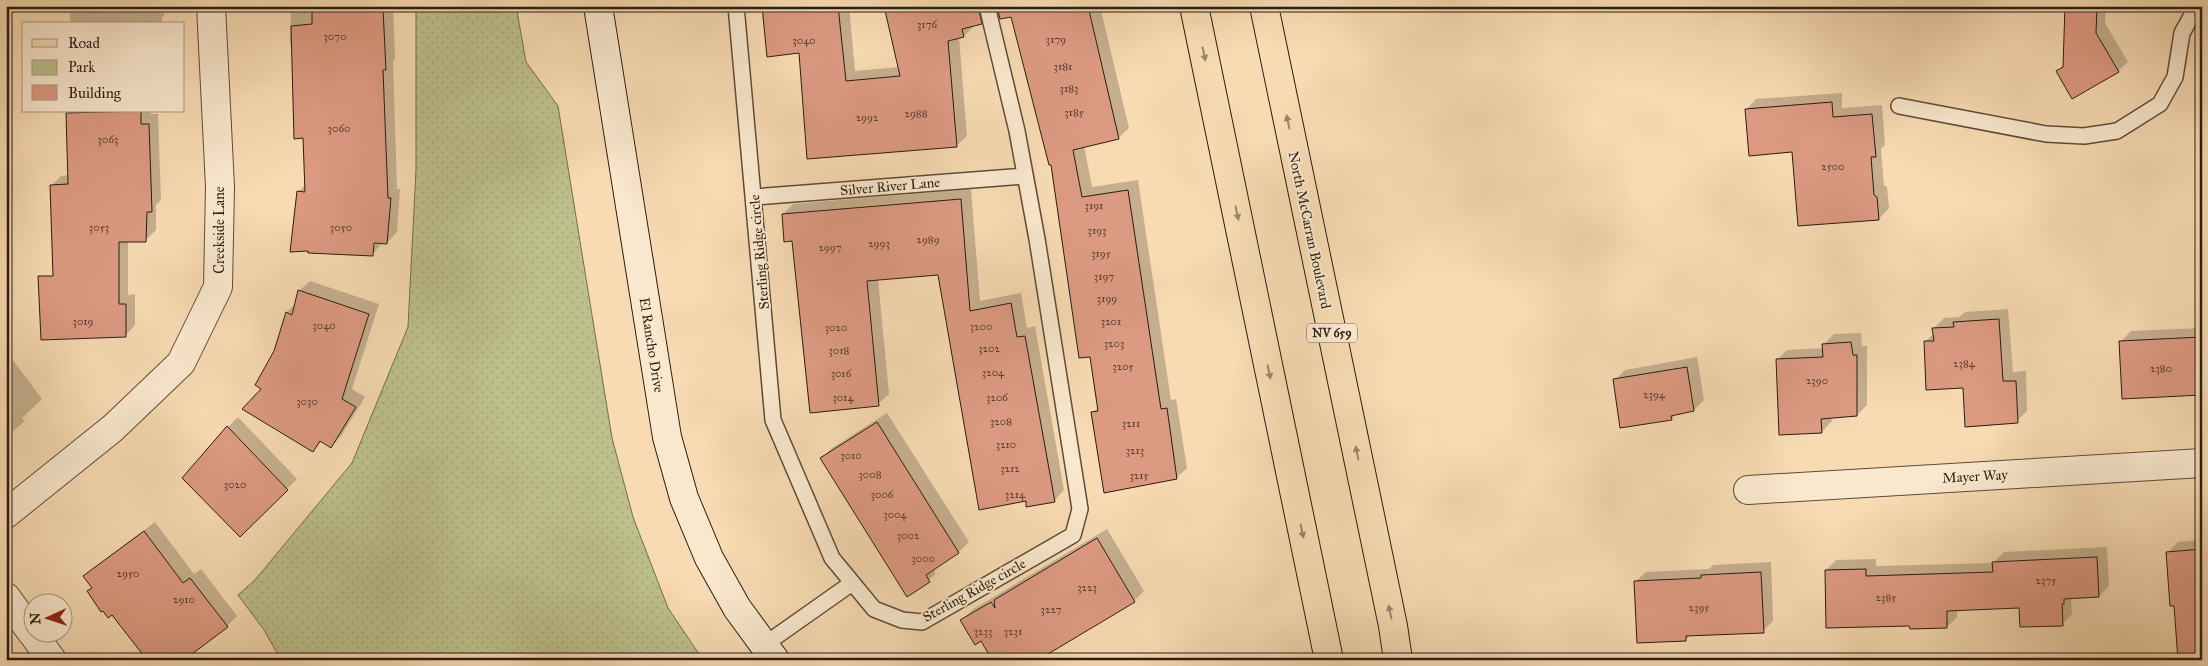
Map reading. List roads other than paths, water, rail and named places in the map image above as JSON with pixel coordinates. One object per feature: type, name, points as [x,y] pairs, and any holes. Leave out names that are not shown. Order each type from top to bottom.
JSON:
[{"type":"main road","points":[[1194,6],[1329,660]]},
{"type":"main road","name":"North McCarran Boulevard","points":[[1264,6],[1393,626],[1398,660]]},
{"type":"main road","points":[[1310,660],[1314,592]]},
{"type":"street","name":"Creekside Lane","points":[[6,514],[113,428],[182,363],[218,287],[220,187],[211,6]]},
{"type":"street","name":"El Rancho Drive","points":[[598,6],[667,437],[684,498],[709,558],[737,608],[770,652]]},
{"type":"street","name":"Mayer Way","points":[[1748,490],[2202,463]]},
{"type":"street","points":[[6,597],[22,618]]},
{"type":"street","points":[[41,644],[52,660]]},
{"type":"lane","name":"Sterling Ridge circle","points":[[736,6],[773,420],[832,558],[874,609],[902,620],[922,622],[1073,535],[1080,509],[1017,131],[987,6]]},
{"type":"lane","points":[[1899,106],[2046,134],[2084,136],[2118,131],[2160,104],[2176,76],[2182,33],[2196,8],[2202,6]]},
{"type":"lane","name":"Silver River Lane","points":[[754,197],[1025,176]]},
{"type":"lane","points":[[770,652],[852,583]]}]
